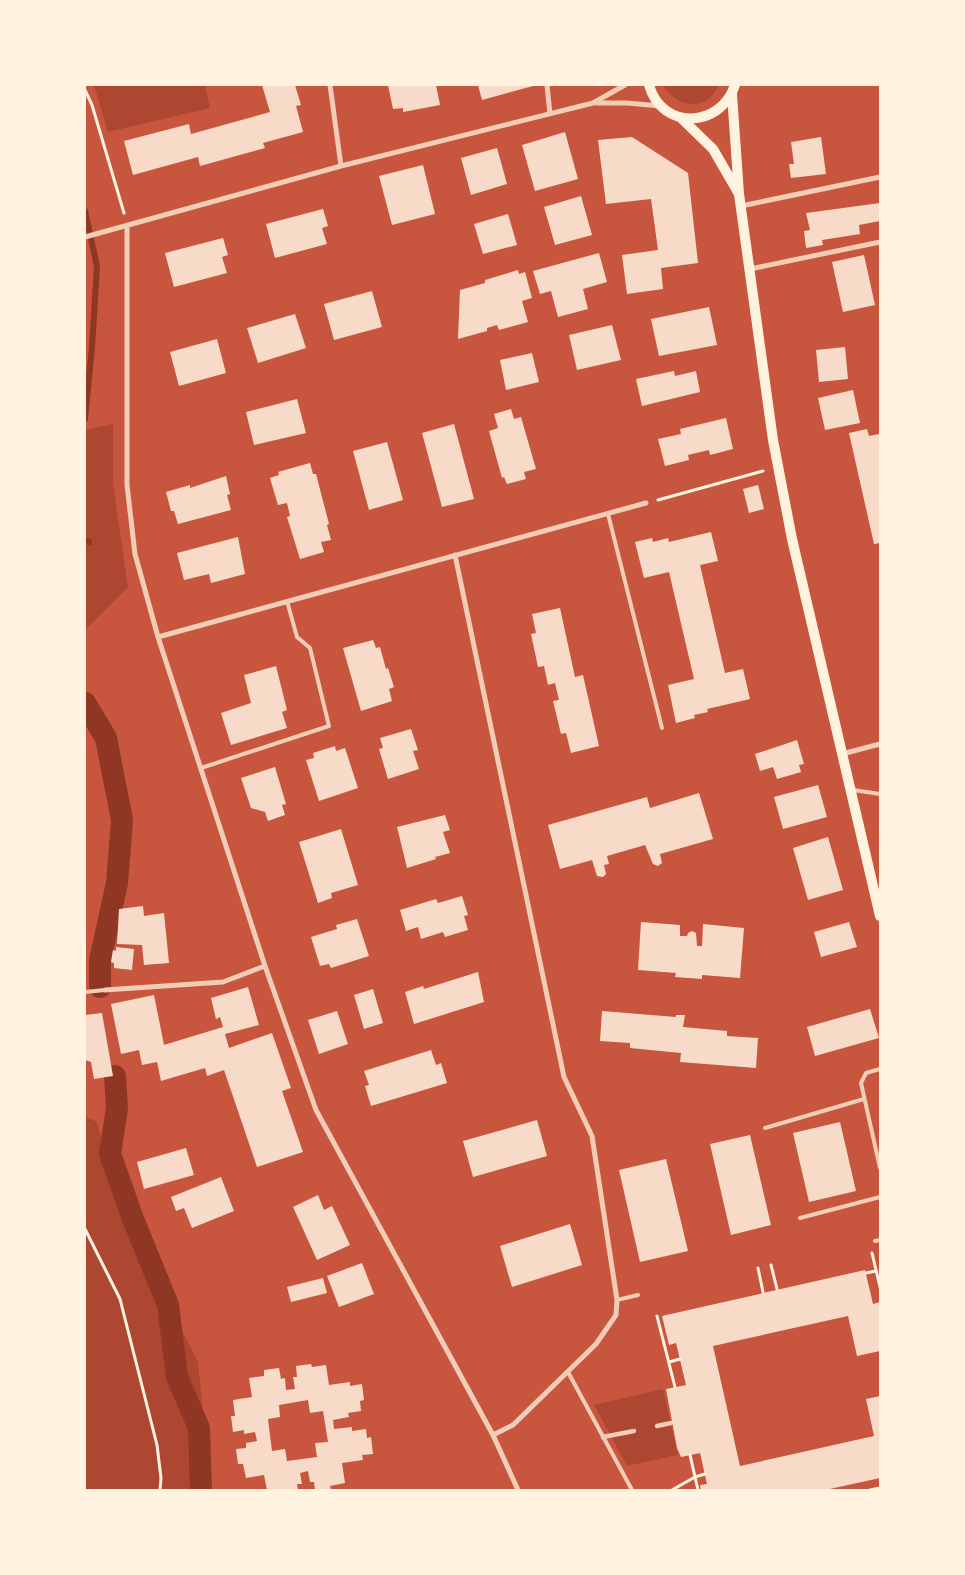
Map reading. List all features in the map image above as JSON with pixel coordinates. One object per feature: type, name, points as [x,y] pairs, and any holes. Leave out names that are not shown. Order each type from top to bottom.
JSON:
[{"type":"main road","points":[[649,85],[661,106],[698,132],[713,149],[739,194]]},
{"type":"main road","points":[[680,118],[705,117],[725,104],[734,90]]},
{"type":"main road","points":[[734,90],[739,194],[762,370],[778,467],[792,539],[880,916]]},
{"type":"street","points":[[330,85],[341,166]]},
{"type":"street","points":[[547,85],[550,114]]},
{"type":"street","points":[[593,103],[625,85]]},
{"type":"street","points":[[85,237],[127,227],[341,166],[593,103],[661,106]]},
{"type":"street","points":[[741,206],[880,177]]},
{"type":"street","points":[[127,227],[127,485],[135,554],[158,637],[265,966],[316,1110],[494,1435],[518,1490]]},
{"type":"street","points":[[749,270],[880,242]]},
{"type":"street","points":[[158,637],[646,503]]},
{"type":"street","points":[[455,555],[564,1076],[592,1136],[617,1300],[616,1315],[609,1329],[513,1425],[494,1435]]},
{"type":"street","points":[[842,754],[880,744]]},
{"type":"street","points":[[105,990],[223,982],[265,966]]},
{"type":"street","points":[[657,1426],[671,1423]]},
{"type":"street","points":[[603,1437],[634,1431]]},
{"type":"lane","points":[[608,514],[662,728]]},
{"type":"lane","points":[[201,768],[329,726],[310,648],[297,638],[287,601]]},
{"type":"lane","points":[[850,790],[880,794]]},
{"type":"lane","points":[[85,992],[105,990]]},
{"type":"lane","points":[[880,1069],[866,1073],[861,1083],[880,1168]]},
{"type":"lane","points":[[765,1128],[864,1099]]},
{"type":"lane","points":[[800,1218],[880,1196]]},
{"type":"lane","points":[[617,1300],[638,1296]]},
{"type":"lane","points":[[568,1372],[632,1490]]},
{"type":"path","points":[[85,90],[92,105],[127,227]]},
{"type":"path","points":[[668,497],[778,467]]},
{"type":"path","points":[[85,1229],[120,1299],[157,1445],[161,1478],[160,1490]]},
{"type":"path","points":[[872,1252],[880,1286]]},
{"type":"path","points":[[771,1265],[777,1289]]},
{"type":"path","points":[[758,1268],[764,1292]]},
{"type":"path","points":[[866,1273],[876,1271]]},
{"type":"path","points":[[663,1319],[658,1318],[675,1387]]},
{"type":"path","points":[[669,1362],[680,1359]]},
{"type":"path","points":[[690,1455],[698,1490]]},
{"type":"path","points":[[672,1490],[695,1477],[705,1474]]},
{"type":"path","points":[[870,1490],[880,1488]]},
{"type":"shaded area","points":[[94,85],[205,85],[210,108],[108,132]]},
{"type":"shaded area","points":[[663,85],[718,85],[707,100],[692,104],[676,99]]},
{"type":"shaded area","points":[[113,424],[113,483],[128,587],[85,630],[85,430]]},
{"type":"shaded area","points":[[85,1116],[97,1122],[121,1208],[198,1362],[211,1490],[85,1490]]},
{"type":"shaded area","points":[[663,1389],[678,1455],[627,1466],[594,1405]]},
{"type":"building","points":[[262,85],[295,85],[301,105],[296,106],[303,132],[263,143],[265,148],[200,166],[198,157],[133,175],[124,141],[189,124],[191,134],[270,112]]},
{"type":"building","points":[[388,85],[436,85],[440,105],[403,112],[403,108],[393,109]]},
{"type":"building","points":[[478,85],[533,85],[533,86],[482,100]]},
{"type":"building","points":[[565,132],[578,179],[535,191],[522,145]]},
{"type":"building","points":[[632,137],[688,173],[698,263],[661,268],[663,289],[627,294],[622,255],[658,250],[651,199],[606,204],[598,140]]},
{"type":"building","points":[[821,137],[826,174],[791,178],[789,164],[794,164],[791,142]]},
{"type":"building","points":[[497,148],[507,184],[471,195],[461,158]]},
{"type":"building","points":[[423,165],[435,214],[392,225],[379,176]]},
{"type":"building","points":[[581,196],[592,235],[555,245],[544,207]]},
{"type":"building","points":[[880,203],[880,221],[859,225],[860,234],[822,240],[823,245],[806,248],[804,231],[810,230],[806,213]]},
{"type":"building","points":[[323,209],[328,226],[322,228],[327,244],[275,258],[266,224]]},
{"type":"building","points":[[508,214],[517,245],[483,254],[474,224]]},
{"type":"building","points":[[223,238],[228,255],[222,257],[227,273],[174,287],[165,253]]},
{"type":"building","points":[[599,253],[607,282],[583,289],[588,309],[558,317],[551,291],[540,294],[533,271]]},
{"type":"building","points":[[864,255],[875,305],[843,312],[832,262]]},
{"type":"building","points":[[518,270],[519,274],[525,272],[532,298],[522,301],[528,322],[499,330],[497,325],[487,328],[487,331],[458,339],[460,290],[485,283],[485,280]]},
{"type":"building","points":[[372,291],[382,327],[334,340],[324,304]]},
{"type":"building","points":[[709,307],[717,345],[659,356],[651,319]]},
{"type":"building","points":[[295,314],[306,348],[258,363],[247,328]]},
{"type":"building","points":[[612,325],[621,360],[577,370],[569,335]]},
{"type":"building","points":[[217,339],[226,373],[179,386],[170,352]]},
{"type":"building","points":[[845,347],[848,379],[819,382],[816,350]]},
{"type":"building","points":[[532,353],[539,382],[506,390],[500,360]]},
{"type":"building","points":[[674,371],[675,376],[696,371],[700,392],[642,406],[636,379]]},
{"type":"building","points":[[853,390],[860,423],[825,430],[818,398]]},
{"type":"building","points":[[297,399],[306,433],[254,445],[246,412]]},
{"type":"building","points":[[511,409],[514,419],[521,417],[536,469],[524,472],[526,479],[507,484],[504,477],[502,478],[489,431],[498,428],[494,414]]},
{"type":"building","points":[[726,418],[733,449],[710,455],[709,450],[688,455],[689,460],[665,466],[658,439],[681,434],[680,429]]},
{"type":"building","points":[[454,424],[474,499],[442,507],[422,433]]},
{"type":"building","points":[[867,429],[869,436],[879,434],[880,438],[880,543],[874,544],[849,433]]},
{"type":"building","points":[[387,442],[403,500],[369,510],[353,451]]},
{"type":"building","points":[[310,463],[313,474],[316,474],[329,524],[327,525],[331,540],[321,542],[324,552],[300,559],[287,517],[290,516],[287,503],[278,505],[270,478],[279,475],[278,472]]},
{"type":"building","points":[[226,476],[230,494],[227,495],[231,510],[178,524],[174,511],[171,511],[166,492],[190,485],[190,488]]},
{"type":"building","points":[[758,485],[764,509],[749,513],[743,489]]},
{"type":"building","points":[[711,532],[718,561],[700,565],[725,673],[743,669],[750,699],[707,709],[708,712],[694,715],[695,718],[676,723],[668,685],[694,679],[669,572],[644,578],[635,542],[652,538],[653,542],[668,538],[669,542]]},
{"type":"building","points":[[238,537],[245,574],[211,583],[209,574],[184,580],[177,553]]},
{"type":"building","points":[[560,608],[575,677],[583,675],[599,746],[571,753],[566,733],[561,734],[553,701],[559,700],[555,683],[548,685],[544,666],[538,667],[531,634],[536,633],[532,614]]},
{"type":"building","points":[[373,640],[376,648],[380,647],[386,669],[388,668],[394,687],[389,689],[392,701],[361,711],[343,648]]},
{"type":"building","points":[[276,666],[287,710],[282,712],[287,728],[231,745],[221,713],[251,703],[244,675]]},
{"type":"building","points":[[411,729],[418,750],[413,751],[419,769],[388,779],[379,749],[383,748],[380,738]]},
{"type":"building","points":[[797,740],[804,764],[799,765],[801,772],[777,779],[773,767],[760,771],[755,754]]},
{"type":"building","points":[[335,746],[336,751],[345,748],[358,788],[319,801],[306,760],[314,758],[313,753]]},
{"type":"building","points":[[275,767],[286,804],[282,805],[285,815],[268,821],[265,812],[251,808],[241,778]]},
{"type":"building","points":[[818,785],[827,817],[783,829],[774,797]]},
{"type":"building","points":[[699,793],[713,839],[660,854],[662,863],[658,866],[653,864],[645,845],[607,856],[609,864],[604,865],[606,874],[603,877],[597,876],[592,860],[560,869],[548,825],[647,797],[650,808]]},
{"type":"building","points":[[445,815],[450,830],[443,832],[450,853],[407,868],[397,827]]},
{"type":"building","points":[[341,829],[358,885],[331,893],[332,898],[318,903],[299,842]]},
{"type":"building","points":[[828,837],[843,890],[808,900],[793,848]]},
{"type":"building","points":[[462,896],[468,915],[464,916],[468,930],[445,937],[443,932],[421,939],[418,927],[406,931],[400,910],[436,899],[438,903]]},
{"type":"building","points":[[143,906],[144,916],[164,913],[169,963],[144,965],[142,945],[117,944],[119,909]]},
{"type":"building","points":[[357,919],[369,956],[331,968],[329,964],[320,966],[311,937],[337,929],[336,925]]},
{"type":"building","points":[[641,922],[680,925],[680,936],[687,936],[692,931],[696,933],[697,946],[702,946],[703,924],[744,928],[740,978],[702,975],[702,979],[675,977],[676,973],[638,970]]},
{"type":"building","points":[[849,922],[857,947],[821,957],[814,932]]},
{"type":"building","points":[[116,947],[134,949],[132,970],[114,968],[114,963],[111,962],[113,950],[116,951]]},
{"type":"building","points":[[478,972],[484,1002],[414,1024],[405,992],[423,986],[424,989]]},
{"type":"building","points":[[248,987],[259,1025],[225,1034],[229,1048],[272,1033],[291,1088],[282,1091],[303,1152],[257,1167],[224,1070],[207,1076],[205,1068],[161,1081],[157,1062],[142,1065],[139,1050],[121,1054],[111,1004],[154,995],[164,1045],[223,1027],[220,1017],[216,1019],[211,998]]},
{"type":"building","points":[[373,989],[383,1023],[364,1029],[354,995]]},
{"type":"building","points":[[870,1009],[879,1038],[815,1056],[807,1027]]},
{"type":"building","points":[[337,1011],[348,1044],[319,1054],[308,1020]]},
{"type":"building","points":[[602,1011],[676,1017],[676,1015],[685,1015],[683,1027],[727,1031],[727,1036],[758,1038],[756,1068],[680,1062],[681,1053],[630,1048],[630,1043],[600,1041]]},
{"type":"building","points":[[102,1013],[113,1076],[94,1079],[91,1062],[85,1060],[85,1015]]},
{"type":"building","points":[[431,1050],[436,1065],[441,1063],[447,1083],[371,1106],[365,1086],[369,1085],[364,1071]]},
{"type":"building","points":[[537,1120],[547,1156],[473,1177],[463,1141]]},
{"type":"building","points":[[840,1122],[856,1191],[809,1202],[793,1133]]},
{"type":"building","points":[[750,1135],[771,1225],[731,1235],[710,1144]]},
{"type":"building","points":[[186,1148],[194,1175],[144,1189],[137,1162]]},
{"type":"building","points":[[666,1159],[688,1251],[640,1262],[619,1170]]},
{"type":"building","points":[[221,1177],[234,1211],[192,1228],[184,1208],[176,1211],[171,1197]]},
{"type":"building","points":[[318,1195],[324,1210],[332,1206],[350,1245],[317,1260],[293,1207]]},
{"type":"building","points":[[570,1224],[582,1265],[512,1287],[500,1246]]},
{"type":"building","points":[[362,1263],[374,1294],[339,1307],[327,1276]]},
{"type":"building","points":[[865,1270],[873,1304],[880,1302],[880,1351],[857,1356],[848,1316],[713,1346],[740,1466],[874,1436],[866,1399],[880,1396],[880,1478],[825,1490],[701,1490],[700,1485],[707,1484],[700,1453],[681,1457],[677,1448],[666,1389],[686,1385],[676,1343],[669,1345],[662,1316]]},
{"type":"building","points":[[323,1278],[327,1293],[291,1302],[287,1287]]},
{"type":"building","points":[[311,1364],[312,1367],[326,1365],[329,1385],[350,1382],[350,1386],[362,1384],[364,1400],[360,1401],[361,1411],[348,1413],[349,1417],[333,1420],[334,1429],[352,1427],[352,1431],[366,1429],[367,1438],[371,1437],[373,1454],[362,1455],[363,1460],[342,1463],[345,1483],[330,1486],[331,1490],[315,1490],[314,1482],[310,1482],[308,1471],[300,1473],[302,1484],[297,1484],[298,1490],[267,1490],[264,1475],[246,1478],[243,1464],[238,1464],[236,1449],[246,1448],[246,1443],[257,1441],[255,1432],[244,1434],[244,1430],[233,1432],[231,1416],[235,1416],[233,1400],[252,1397],[249,1378],[264,1376],[264,1370],[279,1368],[281,1379],[285,1378],[286,1390],[295,1389],[293,1377],[297,1377],[296,1366]],"holes":[[[308,1400],[310,1413],[323,1411],[328,1442],[315,1443],[317,1457],[287,1461],[285,1449],[272,1451],[268,1419],[280,1417],[279,1405]]]},
{"type":"waterway","points":[[85,211],[97,266],[85,419]]},
{"type":"waterway","points":[[85,541],[89,542]]},
{"type":"waterway","points":[[85,703],[106,738],[122,820],[117,883],[100,960],[100,987]]},
{"type":"waterway","points":[[115,1076],[117,1108],[110,1154],[133,1219],[168,1305],[177,1377],[199,1428],[201,1490]]}]
